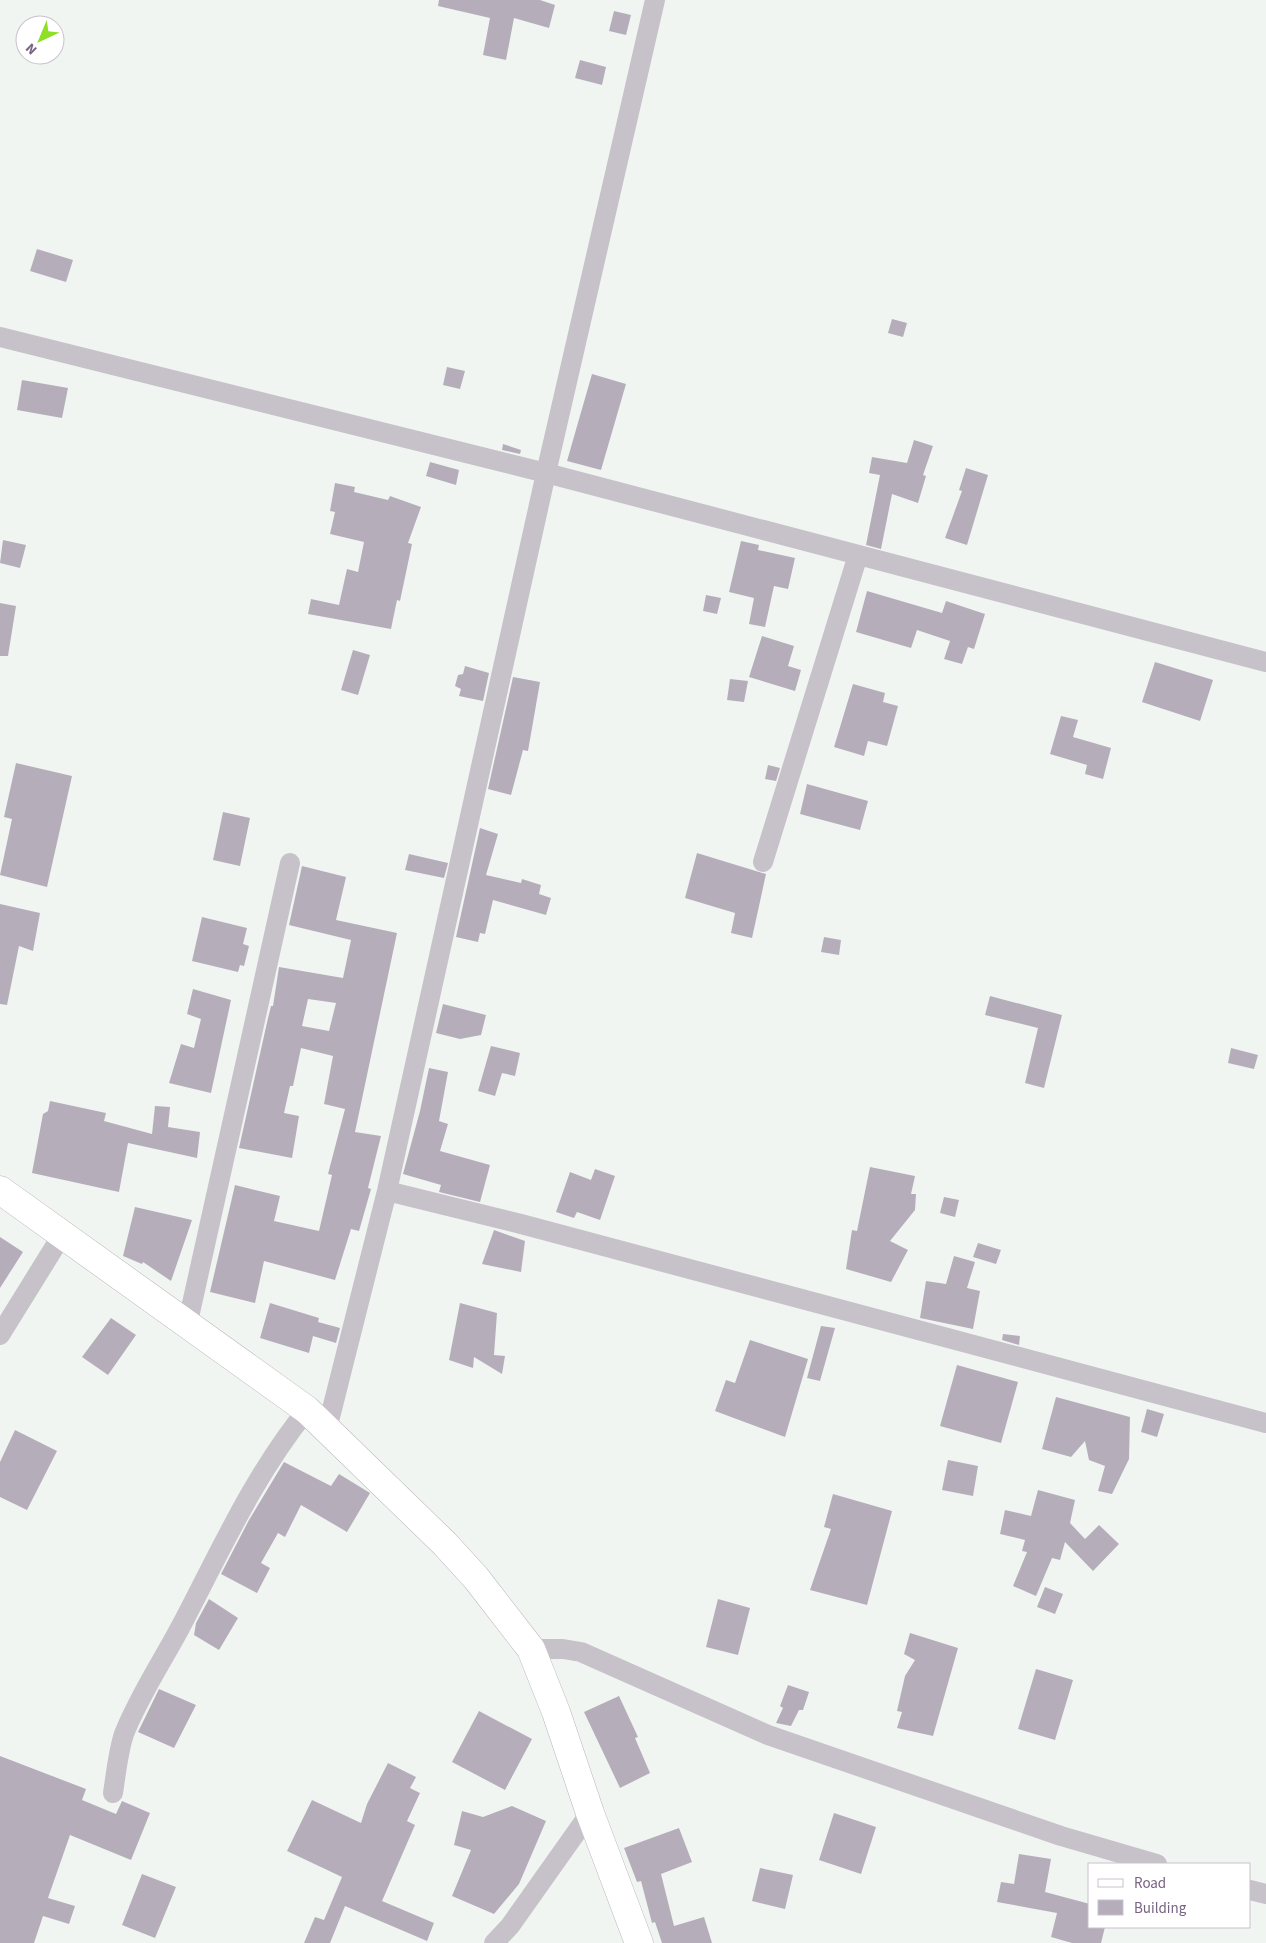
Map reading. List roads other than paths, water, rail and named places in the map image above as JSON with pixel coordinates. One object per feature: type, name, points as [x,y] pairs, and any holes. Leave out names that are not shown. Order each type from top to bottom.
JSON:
[{"type":"street","points":[[327,1429],[387,1191],[546,473],[655,0]]},
{"type":"street","points":[[0,337],[546,473],[1266,662]]},
{"type":"street","points":[[763,862],[858,555]]},
{"type":"street","points":[[187,1326],[290,863]]},
{"type":"street","points":[[0,1190],[187,1326],[307,1410],[445,1544],[476,1578],[531,1649],[556,1712],[590,1813],[639,1943]]},
{"type":"street","points":[[387,1191],[521,1224],[1266,1423]]},
{"type":"street","points":[[0,1334],[62,1235]]},
{"type":"street","points":[[113,1794],[124,1735],[150,1680],[260,1478],[282,1441],[307,1410]]},
{"type":"street","points":[[531,1649],[564,1649],[582,1652],[768,1735],[1061,1836],[1154,1863]]},
{"type":"street","points":[[494,1943],[522,1909],[590,1813]]},
{"type":"street","points":[[1251,1890],[1266,1894]]}]
